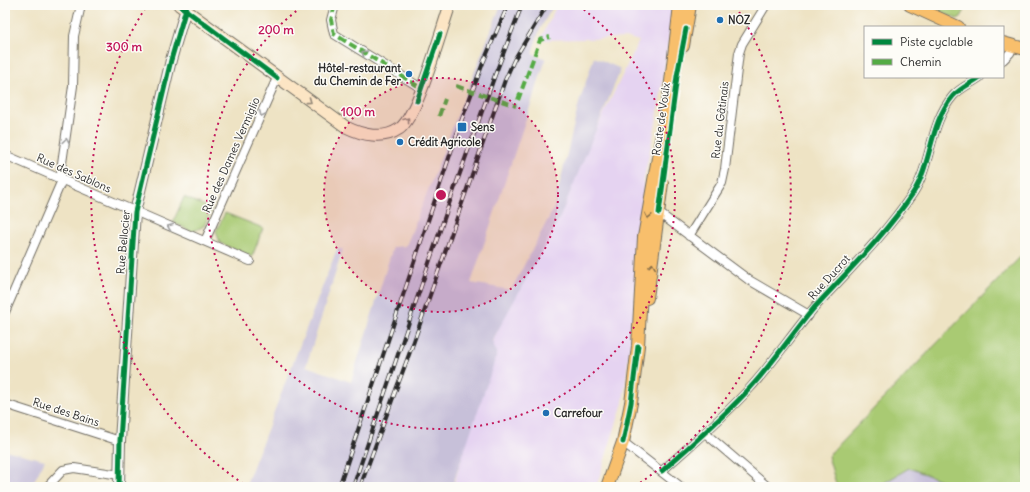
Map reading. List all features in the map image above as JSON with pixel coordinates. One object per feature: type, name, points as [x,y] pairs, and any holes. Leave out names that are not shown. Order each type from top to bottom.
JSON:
[{"type":"main road","points":[[184,7],[277,78],[353,130],[376,136],[391,133],[400,129],[408,120],[422,88],[450,5]]},
{"type":"main road","name":"Route de Voulx","points":[[607,487],[623,442],[631,403],[638,346],[644,237],[670,90],[680,5]]},
{"type":"main road","name":"Route de Voulx","points":[[638,346],[647,302],[677,76],[690,5]]},
{"type":"main road","points":[[910,5],[956,26]]},
{"type":"street","points":[[5,312],[62,180],[61,170],[73,86],[74,36],[81,5]]},
{"type":"street","points":[[336,5],[331,20],[334,34],[422,88]]},
{"type":"street","name":"Rue du Gâtinais","points":[[689,236],[722,183],[739,54],[742,44],[766,5]]},
{"type":"street","name":"Rue Bellocier","points":[[119,487],[120,441],[135,212],[184,7]]},
{"type":"street","points":[[1004,59],[1017,46]]},
{"type":"street","name":"Rue des Dames Vermiglio","points":[[205,241],[277,78]]},
{"type":"street","name":"Rue Ducrot","points":[[662,471],[705,433],[751,387],[809,315],[878,237],[913,193],[921,179],[930,142],[953,95],[978,78]]},
{"type":"street","name":"Rue des Sablons","points":[[5,155],[135,212]]},
{"type":"street","points":[[135,212],[250,261]]},
{"type":"street","points":[[659,213],[749,280],[809,315]]},
{"type":"street","name":"Rue des Bains","points":[[5,404],[120,441]]},
{"type":"street","points":[[705,433],[768,487]]},
{"type":"street","points":[[623,442],[681,487]]},
{"type":"street","points":[[48,487],[63,470],[74,468],[120,475]]},
{"type":"shaded area","points":[[501,5],[554,5],[540,29],[532,53],[546,59],[471,283],[511,290],[554,208],[579,103],[594,57],[621,69],[560,217],[492,341],[497,354],[452,487],[245,487],[337,249],[343,249],[306,366],[351,382],[393,247],[406,246]]},
{"type":"shaded area","points":[[557,5],[674,5],[657,118],[644,178],[636,298],[623,403],[596,487],[453,487],[473,421],[492,342],[639,41],[629,38],[540,40]]},
{"type":"shaded area","points":[[5,450],[45,460],[31,487],[5,487]]},
{"type":"shaded area","points":[[909,468],[959,487],[877,487]]},
{"type":"green space","points":[[924,5],[950,5],[954,7],[955,5],[968,5],[961,17],[957,19]]},
{"type":"green space","points":[[184,197],[212,209],[204,226],[192,232],[173,222]]},
{"type":"green space","points":[[225,213],[263,228],[252,257],[220,243],[216,231]]},
{"type":"green space","points":[[1025,252],[1025,487],[959,487],[909,468],[877,487],[837,487],[828,456]]},
{"type":"railway","points":[[339,487],[462,119],[483,63],[508,5]]},
{"type":"railway","points":[[353,487],[449,204],[495,75],[522,5]]},
{"type":"railway","points":[[360,487],[414,341],[505,80],[514,60],[547,5]]},
{"type":"marked path","points":[[335,5],[331,20],[334,34],[421,88]]},
{"type":"marked path","points":[[518,100],[540,40],[550,37]]},
{"type":"marked path","points":[[456,86],[516,106]]},
{"type":"marked path","points":[[439,116],[445,99]]},
{"type":"cycle path","points":[[179,5],[277,78]]},
{"type":"cycle path","points":[[119,487],[120,441],[135,212],[171,60],[187,5]]},
{"type":"cycle path","points":[[659,213],[677,76],[686,29]]},
{"type":"cycle path","points":[[417,101],[440,34]]},
{"type":"cycle path","points":[[662,471],[740,399],[767,369],[814,308],[866,252],[890,223],[913,193],[919,182],[939,119],[945,107],[956,93],[978,78]]},
{"type":"cycle path","points":[[623,442],[631,403],[638,346]]},
{"type":"place","name":"NOZ","points":[[720,20]]},
{"type":"place","name":"Hôtel-restaurant du Chemin de Fer","points":[[409,74]]},
{"type":"place","name":"Sens","points":[[462,127]]},
{"type":"place","name":"Crédit Agricole","points":[[400,142]]},
{"type":"place","name":"Carrefour","points":[[546,413]]}]
